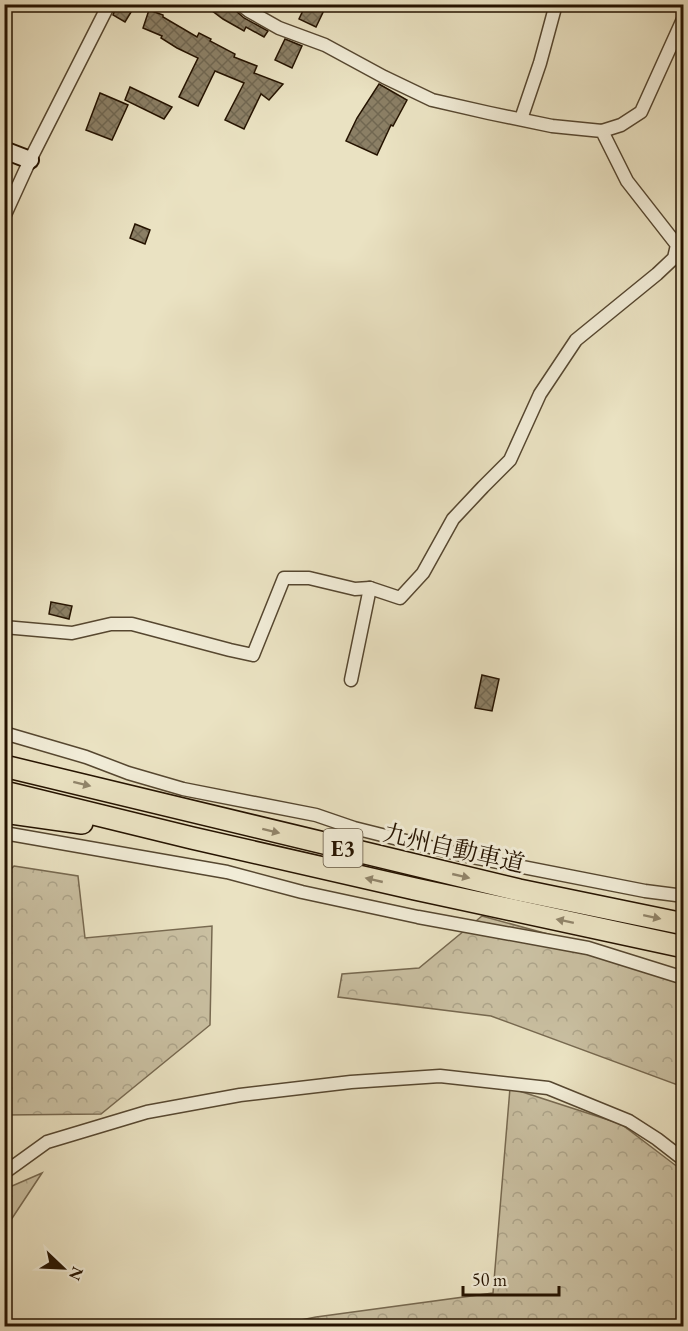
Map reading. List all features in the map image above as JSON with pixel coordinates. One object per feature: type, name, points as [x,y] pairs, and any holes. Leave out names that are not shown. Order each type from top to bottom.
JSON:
[{"type":"highway","points":[[4,760],[51,777]]},
{"type":"highway","name":"九州自動車道","points":[[4,766],[519,890],[684,924]]},
{"type":"highway","name":"九州自動車道","points":[[4,792],[415,889],[684,946]]},
{"type":"highway","points":[[4,812],[192,838]]},
{"type":"street","points":[[4,217],[30,160],[109,4]]},
{"type":"street","points":[[240,4],[279,28],[325,45],[432,100],[552,126],[602,131],[621,125],[641,112],[684,17]]},
{"type":"street","points":[[521,119],[540,63],[556,4]]},
{"type":"street","points":[[4,627],[72,633],[111,624],[132,624],[252,655],[284,578],[309,578],[355,589],[370,588],[400,598],[423,573],[453,519],[510,460],[540,394],[576,340],[674,258],[677,245],[627,181],[602,131]]},
{"type":"street","points":[[4,150],[30,160]]},
{"type":"street","points":[[351,680],[370,588]]},
{"type":"street","points":[[4,733],[86,757],[128,774],[183,789],[316,815],[354,828],[462,855],[645,891],[684,896]]},
{"type":"street","points":[[4,832],[227,872],[302,892],[418,917],[588,948],[684,978]]},
{"type":"street","points":[[4,1173],[47,1142],[147,1112],[240,1095],[351,1082],[440,1076],[548,1088],[629,1121],[684,1160]]},
{"type":"green space","points":[[14,866],[78,876],[85,938],[212,926],[210,1025],[101,1114],[5,1115],[4,876]]},
{"type":"green space","points":[[482,916],[683,971],[683,1095],[678,1085],[491,1016],[338,997],[342,974],[419,968]]},
{"type":"green space","points":[[510,1088],[621,1124],[683,1171],[683,1326],[271,1326],[316,1317],[493,1293]]},
{"type":"green space","points":[[42,1173],[5,1229],[5,1189]]},
{"type":"building","points":[[117,4],[136,4],[125,22],[113,15]]},
{"type":"building","points":[[203,4],[232,4],[244,18],[268,31],[264,37],[246,27],[244,31]]},
{"type":"building","points":[[306,4],[327,4],[316,27],[299,19]]},
{"type":"building","points":[[149,10],[163,15],[197,37],[199,33],[211,39],[210,41],[235,54],[234,57],[257,66],[254,73],[283,84],[269,100],[261,94],[244,129],[225,120],[244,83],[215,71],[198,106],[179,97],[198,58],[177,48],[161,38],[162,36],[143,28]]},
{"type":"building","points":[[285,39],[302,46],[292,68],[275,60]]},
{"type":"building","points":[[379,84],[407,100],[393,126],[391,125],[377,155],[346,141],[357,118]]},
{"type":"building","points":[[130,87],[172,107],[164,119],[125,100]]},
{"type":"building","points":[[100,93],[128,105],[112,140],[86,130]]},
{"type":"building","points":[[135,224],[150,230],[145,244],[130,238]]},
{"type":"building","points":[[51,602],[72,606],[69,619],[49,614]]},
{"type":"building","points":[[482,675],[499,679],[492,711],[475,708]]}]
